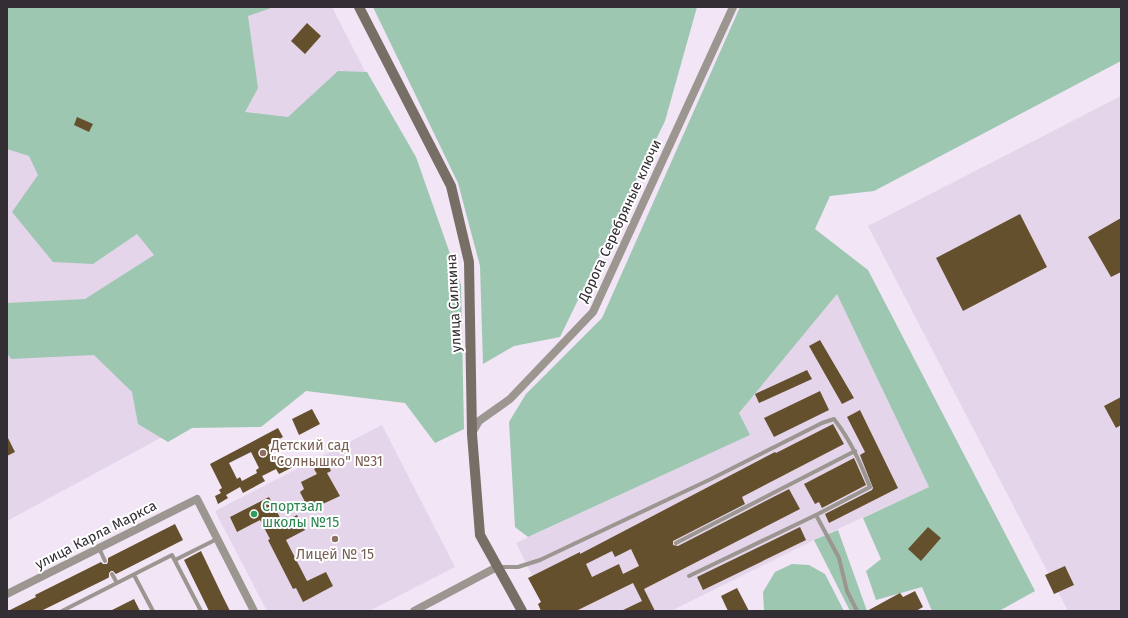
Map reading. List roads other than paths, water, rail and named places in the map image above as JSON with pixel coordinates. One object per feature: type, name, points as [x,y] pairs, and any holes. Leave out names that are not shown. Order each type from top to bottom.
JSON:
[{"type":"main road","name":"улица Силкина","points":[[359,7],[451,186],[469,262],[472,434],[480,535],[522,611]]},
{"type":"street","name":"Дорога Серебряные ключи","points":[[472,434],[479,422],[510,399],[593,312],[733,7]]},
{"type":"street","name":"улица Карла Маркса","points":[[7,594],[197,499],[218,539]]},
{"type":"street","points":[[218,539],[254,611]]},
{"type":"street","points":[[414,611],[497,567]]},
{"type":"lane","points":[[497,567],[518,567],[540,560],[711,479],[822,423],[834,420],[846,434],[870,487],[816,515],[688,576]]},
{"type":"lane","points":[[676,543],[855,451]]},
{"type":"lane","points":[[816,515],[839,558],[847,591],[857,611]]},
{"type":"lane","points":[[175,560],[218,539]]},
{"type":"lane","points":[[99,548],[105,561]]},
{"type":"lane","points":[[62,611],[172,556],[201,611]]},
{"type":"lane","points":[[112,574],[117,583]]},
{"type":"lane","points":[[134,575],[153,611]]},
{"type":"place","name":"Детский сад \"Солнышко\" №31","points":[[263,453]]},
{"type":"place","name":"Спортзал школы №15","points":[[254,514]]},
{"type":"place","name":"Лицей № 15","points":[[335,539]]}]
